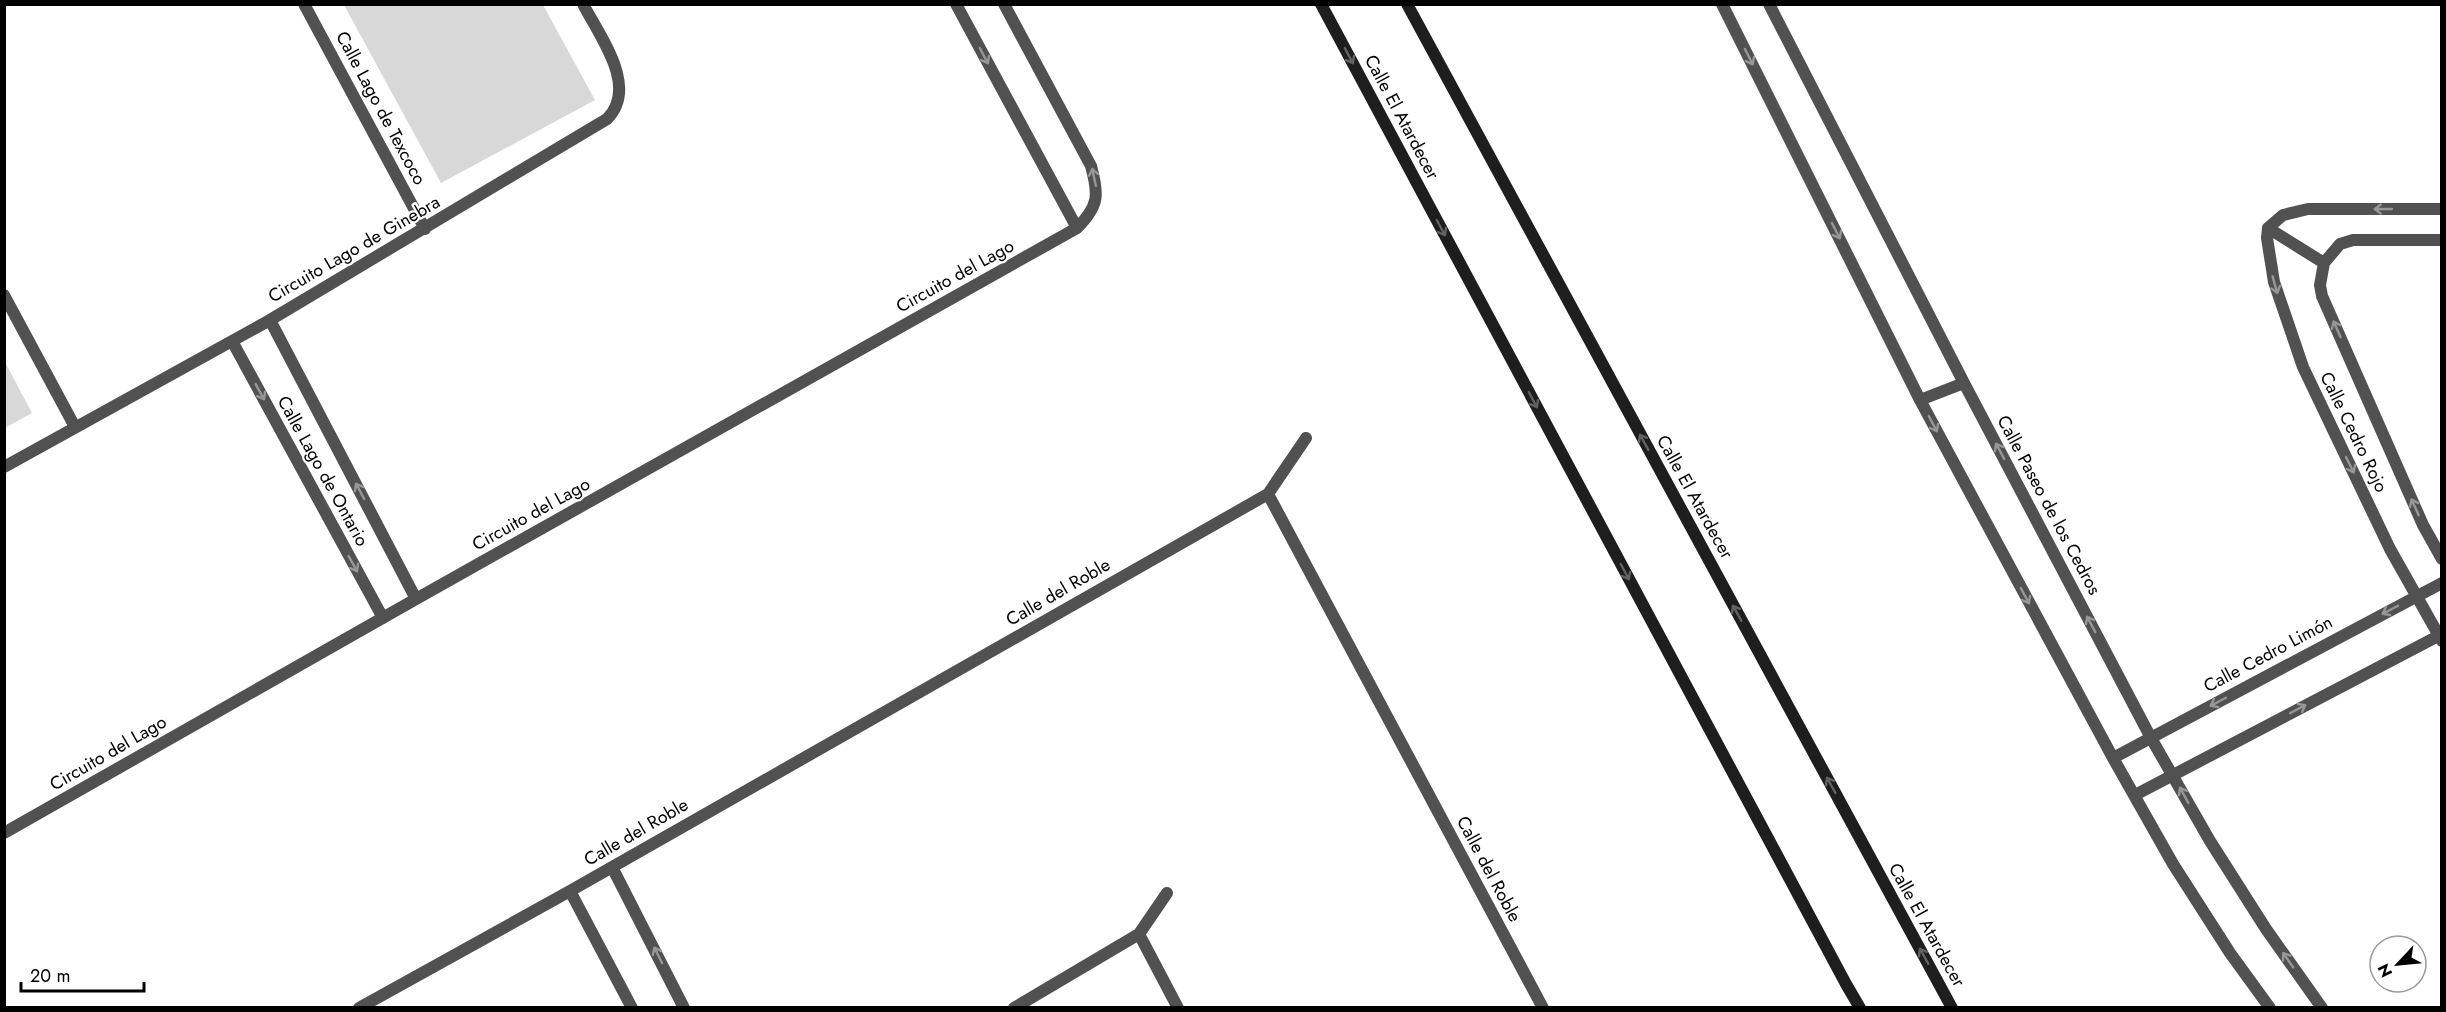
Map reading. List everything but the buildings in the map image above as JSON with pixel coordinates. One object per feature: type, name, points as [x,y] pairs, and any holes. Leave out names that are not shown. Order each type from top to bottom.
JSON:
[{"type":"street","name":"Calle Lago de Texcoco","points":[[304,4],[425,229]]},
{"type":"street","name":"Circuito Lago de Ginebra","points":[[4,467],[270,320],[608,119],[614,113],[620,100],[621,86],[616,68],[584,4]]},
{"type":"street","points":[[956,4],[1077,228]]},
{"type":"street","name":"Circuito del Lago","points":[[4,833],[1077,228],[1091,215],[1096,198],[1096,184],[1091,165],[1004,4]]},
{"type":"street","name":"Calle El Atardecer","points":[[1321,4],[1860,1008]]},
{"type":"street","name":"Calle El Atardecer","points":[[1407,4],[1952,1008]]},
{"type":"street","points":[[1722,4],[1920,400],[2113,758],[2173,864],[2270,1008]]},
{"type":"street","name":"Calle Paseo de los Cedros","points":[[1769,4],[1964,383],[2151,738],[2210,842],[2266,929],[2322,1008]]},
{"type":"street","points":[[2442,209],[2308,209],[2283,215],[2268,228],[2324,263],[2340,244],[2353,240],[2442,240]]},
{"type":"street","name":"Calle Cedro Rojo","points":[[2268,228],[2268,246],[2274,282],[2303,367],[2415,596],[2440,637]]},
{"type":"street","name":"Calle Cedro Rojo","points":[[2324,263],[2320,285],[2322,296],[2423,525],[2442,559]]},
{"type":"street","points":[[4,295],[75,427]]},
{"type":"street","name":"Calle Lago de Ontario","points":[[270,320],[416,599]]},
{"type":"street","name":"Calle Lago de Ontario","points":[[232,341],[383,618]]},
{"type":"street","points":[[1920,400],[1964,383]]},
{"type":"street","points":[[1268,494],[1305,438]]},
{"type":"street","name":"Calle del Roble","points":[[359,1008],[570,891],[1268,494],[1543,1008]]},
{"type":"street","name":"Calle Cedro Limón","points":[[2113,758],[2442,583]]},
{"type":"street","points":[[2135,795],[2440,637]]},
{"type":"street","points":[[612,867],[684,1008]]},
{"type":"street","points":[[570,891],[632,1008]]},
{"type":"street","points":[[1014,1008],[1139,934],[1167,893]]},
{"type":"street","points":[[1139,934],[1178,1008]]},
{"type":"shaded area","points":[[344,5],[543,5],[595,100],[441,183]]},
{"type":"shaded area","points":[[5,362],[32,413],[4,428]]}]
